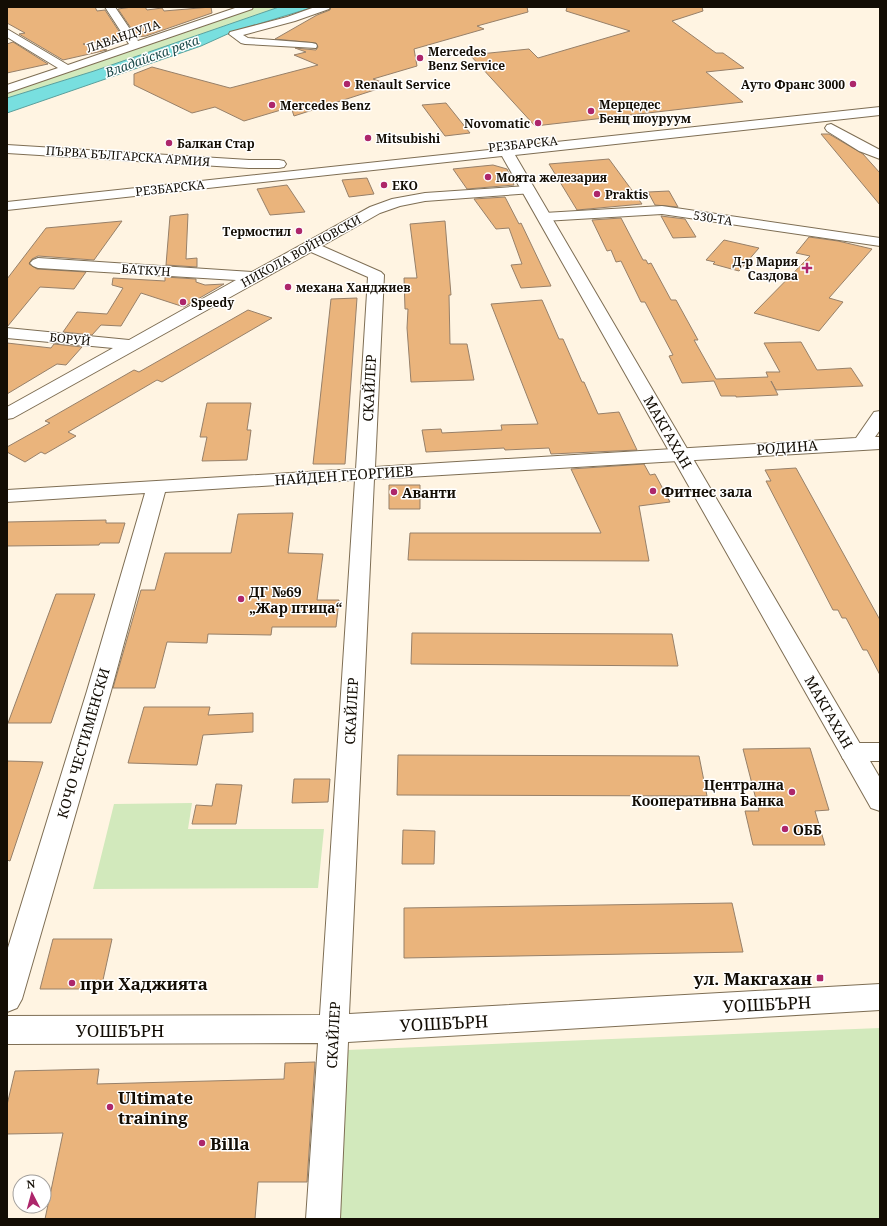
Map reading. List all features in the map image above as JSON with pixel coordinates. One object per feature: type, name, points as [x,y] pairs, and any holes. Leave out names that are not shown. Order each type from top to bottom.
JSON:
[{"type":"street","points":[[110,7],[136,46]]},
{"type":"street","points":[[218,7],[220,10],[231,13]]},
{"type":"street","name":"ЛАВАНДУЛА","points":[[7,89],[248,7]]},
{"type":"street","points":[[312,46],[245,41],[234,34],[291,19],[325,7]]},
{"type":"street","points":[[7,32],[67,69]]},
{"type":"street","name":"РЕЗБАРСКА","points":[[7,206],[332,171],[880,104]]},
{"type":"street","name":"РЕЗБАРСКА","points":[[249,164],[341,164],[880,111]]},
{"type":"street","points":[[831,128],[864,148],[880,155]]},
{"type":"street","name":"ПЪРВА БЪЛГАРСКА АРМИЯ","points":[[7,149],[249,164]]},
{"type":"street","name":"МАКГАХАН","points":[[505,149],[880,800]]},
{"type":"street","points":[[219,183],[236,177],[244,172],[249,164]]},
{"type":"street","name":"РЕЗБАРСКА","points":[[249,164],[287,170],[332,171]]},
{"type":"street","name":"НИКОЛА ВОЙНОВСКИ","points":[[7,414],[375,210],[397,202],[425,198],[528,190]]},
{"type":"street","name":"530-ТА","points":[[544,217],[662,210],[880,242]]},
{"type":"street","name":"СКАЙЛЕР","points":[[310,246],[376,275],[323,1219]]},
{"type":"street","name":"БАТКУН","points":[[38,263],[255,277]]},
{"type":"street","name":"БОРУЙ","points":[[7,333],[132,345]]},
{"type":"street","name":"РОДИНА","points":[[680,454],[871,443],[880,416]]},
{"type":"street","name":"НАЙДЕН ГЕОРГИЕВ","points":[[7,496],[680,454]]},
{"type":"street","name":"КОЧО ЧЕСТИМЕНСКИ","points":[[7,999],[99,691],[157,486]]},
{"type":"street","points":[[852,752],[880,752]]},
{"type":"street","name":"УОШБЪРН","points":[[7,1030],[333,1030],[880,997]]},
{"type":"green space","points":[[248,7],[279,7],[94,71],[7,98],[7,89]]},
{"type":"green space","points":[[192,803],[188,829],[324,829],[318,888],[93,889],[114,804]]},
{"type":"green space","points":[[880,1028],[880,1219],[336,1219],[347,1050]]},
{"type":"water","name":"Владайска река","points":[[279,7],[314,7],[232,32],[201,46],[7,113],[7,98],[94,71]]},
{"type":"building","points":[[7,7],[95,7],[97,11],[105,10],[124,39],[83,44],[107,50],[63,60],[19,34],[25,33],[7,23]]},
{"type":"building","points":[[145,7],[147,10],[162,8],[164,11],[211,7],[212,13],[146,36],[137,37],[118,9]]},
{"type":"building","points":[[331,7],[527,7],[528,12],[477,26],[484,29],[414,49],[417,66],[373,79],[390,85],[294,116],[291,107],[244,121],[215,107],[192,113],[134,85],[134,74],[152,67],[230,88],[318,65],[294,55],[306,52],[295,48],[316,50],[318,47],[316,43],[275,39],[317,15],[330,10]]},
{"type":"building","points":[[567,7],[702,7],[703,11],[672,21],[716,53],[723,53],[744,68],[706,72],[743,102],[535,126],[470,55],[529,49],[538,58],[630,31],[566,11]]},
{"type":"building","points":[[13,42],[48,64],[7,73],[7,44]]},
{"type":"building","points":[[446,103],[470,133],[445,136],[422,105]]},
{"type":"building","points":[[821,134],[829,134],[863,154],[880,173],[880,205]]},
{"type":"building","name":"Praktis","points":[[609,159],[642,204],[577,210],[549,164]]},
{"type":"building","points":[[493,165],[507,169],[514,185],[467,189],[453,169]]},
{"type":"building","points":[[367,178],[374,194],[349,197],[342,180]]},
{"type":"building","points":[[287,185],[305,212],[270,215],[257,189]]},
{"type":"building","points":[[669,191],[678,207],[655,205],[648,192]]},
{"type":"building","points":[[505,197],[519,224],[521,223],[551,286],[521,288],[511,265],[522,264],[509,228],[496,229],[474,199]]},
{"type":"building","points":[[188,214],[186,259],[197,258],[197,267],[166,265],[170,216]]},
{"type":"building","points":[[661,216],[685,219],[696,237],[673,238]]},
{"type":"building","points":[[621,218],[643,260],[646,260],[648,264],[651,263],[671,300],[676,300],[698,340],[694,340],[716,379],[768,377],[766,372],[780,372],[764,343],[801,342],[817,370],[851,368],[863,386],[776,390],[771,381],[778,395],[736,397],[721,396],[714,381],[682,383],[669,356],[673,355],[645,302],[641,302],[621,261],[616,262],[611,250],[607,251],[592,220]]},
{"type":"building","points":[[122,221],[94,260],[38,256],[32,259],[29,264],[37,269],[86,272],[74,289],[40,287],[7,327],[7,279],[46,228]]},
{"type":"building","points":[[445,221],[451,295],[449,295],[450,344],[467,344],[474,380],[411,382],[407,328],[408,309],[405,309],[404,278],[417,278],[410,224]]},
{"type":"building","points":[[809,237],[838,241],[872,249],[829,298],[843,302],[819,331],[754,313],[810,256],[796,253]]},
{"type":"building","points":[[724,240],[759,248],[739,271],[713,264],[715,262],[706,260]]},
{"type":"building","points":[[165,277],[196,279],[196,282],[205,285],[224,284],[184,307],[141,293],[121,326],[101,325],[92,335],[63,332],[77,312],[107,314],[123,288],[112,285],[113,278],[165,281]]},
{"type":"building","points":[[357,298],[345,464],[313,464],[331,299]]},
{"type":"building","points":[[542,300],[559,339],[563,339],[598,414],[619,412],[637,450],[551,454],[549,448],[505,450],[504,448],[426,452],[422,430],[441,429],[442,433],[502,430],[501,425],[538,424],[491,304]]},
{"type":"building","points":[[248,310],[272,318],[162,382],[157,380],[68,432],[76,436],[45,454],[41,452],[25,462],[7,452],[7,447],[50,423],[45,421],[134,370],[139,372]]},
{"type":"building","points":[[7,343],[51,348],[54,344],[82,347],[66,365],[57,364],[7,394]]},
{"type":"building","points":[[207,403],[251,403],[247,430],[251,430],[247,460],[202,461],[207,437],[200,437]]},
{"type":"building","points":[[644,464],[650,475],[655,474],[670,502],[639,506],[649,561],[408,560],[410,533],[601,533],[571,469]]},
{"type":"building","points":[[796,468],[880,620],[880,675],[867,650],[863,650],[846,618],[842,618],[838,610],[833,610],[766,481],[771,481],[765,470]]},
{"type":"building","points":[[389,485],[420,485],[420,509],[389,509]]},
{"type":"building","points":[[293,513],[288,553],[323,554],[317,600],[339,600],[336,627],[272,627],[271,635],[208,634],[207,643],[167,642],[155,688],[113,688],[141,590],[155,590],[165,553],[231,553],[238,514]]},
{"type":"building","points":[[106,520],[106,523],[125,523],[119,543],[100,543],[99,545],[7,546],[7,522]]},
{"type":"building","points":[[56,594],[95,594],[51,723],[8,723]]},
{"type":"building","points":[[412,633],[672,634],[678,666],[411,664]]},
{"type":"building","points":[[144,707],[210,707],[208,715],[253,713],[253,732],[203,735],[197,765],[128,763]]},
{"type":"building","points":[[810,748],[829,810],[815,811],[825,845],[753,845],[745,811],[759,811],[743,749]]},
{"type":"building","points":[[398,755],[699,756],[707,796],[397,795]]},
{"type":"building","points":[[7,761],[43,762],[10,861],[7,860]]},
{"type":"building","points":[[294,779],[330,779],[328,802],[292,803]]},
{"type":"building","points":[[216,784],[242,785],[236,824],[192,824],[196,805],[212,806]]},
{"type":"building","points":[[403,830],[435,831],[434,864],[402,864]]},
{"type":"building","points":[[732,903],[743,952],[404,958],[404,908]]},
{"type":"building","points":[[53,939],[112,939],[101,989],[40,989]]},
{"type":"building","points":[[315,1062],[307,1182],[258,1182],[255,1219],[45,1219],[46,1214],[52,1214],[52,1186],[63,1133],[7,1134],[7,1105],[15,1071],[99,1069],[97,1084],[284,1079],[285,1063]]},
{"type":"place","name":"Mercedes Benz Service","points":[[420,58]]},
{"type":"place","name":"Renault Service","points":[[347,84]]},
{"type":"place","name":"Ауто Франс 3000","points":[[853,84]]},
{"type":"place","name":"Mercedes Benz","points":[[272,105]]},
{"type":"place","name":"Мерцедес Бенц шоуруум","points":[[591,111]]},
{"type":"place","name":"Novomatic","points":[[538,123]]},
{"type":"place","name":"Mitsubishi","points":[[368,138]]},
{"type":"place","name":"Балкан Стар","points":[[169,143]]},
{"type":"place","name":"Моята железария","points":[[488,177]]},
{"type":"place","name":"EKO","points":[[384,185]]},
{"type":"place","name":"Praktis","points":[[597,194]]},
{"type":"place","name":"Термостил","points":[[299,231]]},
{"type":"place","name":"Д-р Мария Саздова","points":[[807,268]]},
{"type":"place","name":"механа Ханджиев","points":[[288,287]]},
{"type":"place","name":"Speedy","points":[[183,302]]},
{"type":"place","name":"Фитнес зала","points":[[653,491]]},
{"type":"place","name":"Аванти","points":[[394,492]]},
{"type":"place","name":"ДГ №69 „Жар птица“","points":[[241,599]]},
{"type":"place","name":"Централна Кооперативна Банка","points":[[792,792]]},
{"type":"place","name":"ОББ","points":[[785,829]]},
{"type":"place","name":"ул. Макгахан","points":[[820,978]]},
{"type":"place","name":"при Хаджията","points":[[72,983]]},
{"type":"place","name":"Ultimate training","points":[[110,1107]]},
{"type":"place","name":"Billa","points":[[202,1143]]}]
